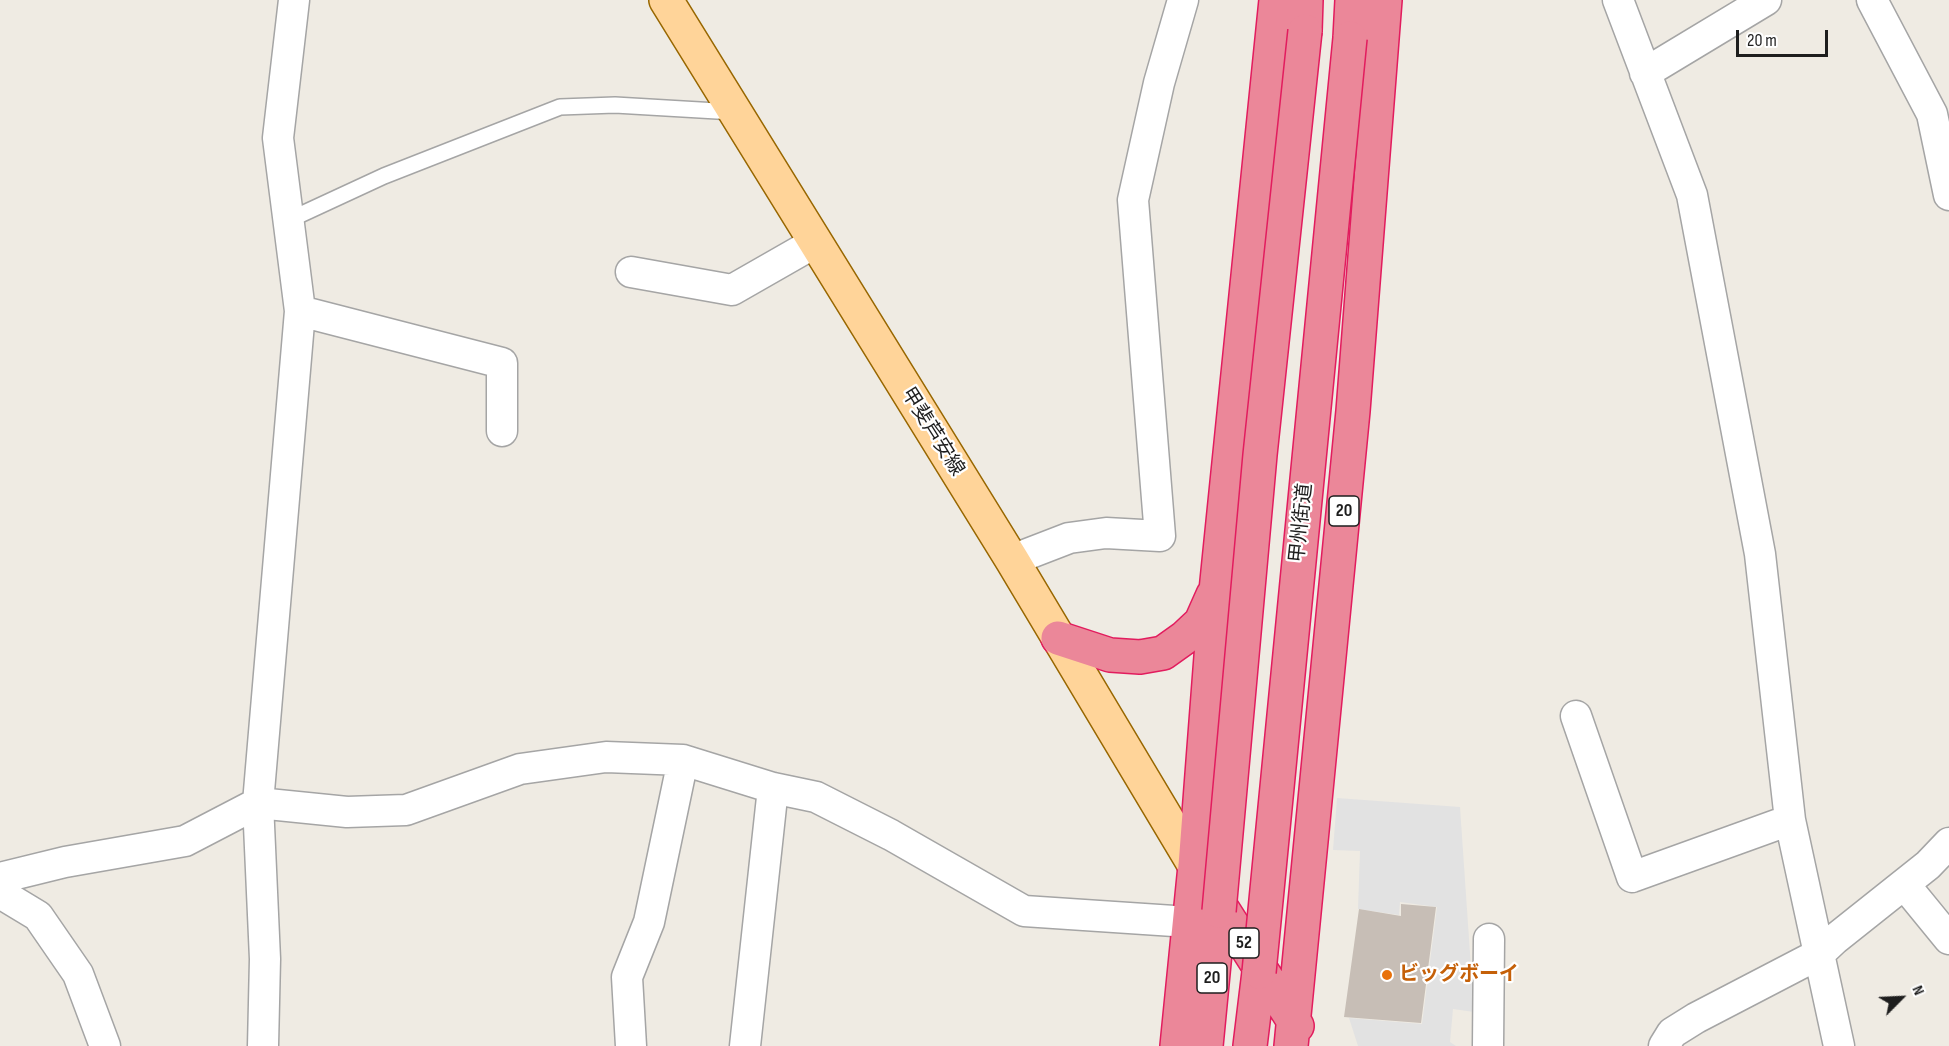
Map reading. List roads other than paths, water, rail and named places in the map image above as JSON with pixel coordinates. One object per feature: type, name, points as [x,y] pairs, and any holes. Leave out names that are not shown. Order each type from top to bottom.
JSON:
[{"type":"highway","points":[[1177,1046],[1195,866],[1215,591],[1276,0]]},
{"type":"highway","name":"甲州街道","points":[[1250,1046],[1352,0]]},
{"type":"highway","name":"甲州街道","points":[[1298,1038],[1353,411],[1385,0]]},
{"type":"highway","name":"20","points":[[1206,1046],[1260,455],[1305,16]]},
{"type":"highway","points":[[1058,638],[1110,655],[1140,657],[1163,653],[1201,622],[1215,591]]},
{"type":"highway","name":"52","points":[[1195,866],[1298,1038]]},
{"type":"main road","name":"甲斐芦安線","points":[[666,0],[1012,560],[1195,866]]},
{"type":"street","points":[[263,1046],[265,959],[258,803],[300,311],[278,138],[294,0]]},
{"type":"street","points":[[1012,560],[1069,538],[1106,533],[1160,536],[1133,200],[1159,83],[1183,0]]},
{"type":"street","points":[[1618,0],[1692,195],[1760,554],[1790,820],[1839,1046]]},
{"type":"street","points":[[1645,73],[1766,0]]},
{"type":"street","points":[[1872,0],[1932,114],[1949,195]]},
{"type":"street","points":[[632,272],[732,290],[816,242]]},
{"type":"street","points":[[300,311],[502,363],[502,431]]},
{"type":"street","points":[[1576,716],[1632,877],[1790,820]]},
{"type":"street","points":[[105,1046],[78,974],[38,916],[2,885],[65,862],[185,841],[258,803],[347,812],[406,810],[520,769],[606,757],[683,760],[773,788],[816,797],[891,836],[1024,911],[1189,922]]},
{"type":"street","points":[[631,1046],[627,977],[649,922],[683,760]]},
{"type":"street","points":[[745,1046],[773,788]]},
{"type":"street","points":[[1664,1046],[1672,1033],[1696,1018],[1819,954],[1834,939],[1928,866],[1949,843]]},
{"type":"street","points":[[1904,884],[1949,939]]},
{"type":"street","points":[[1488,1046],[1489,939]]},
{"type":"lane","points":[[289,220],[384,176],[560,107],[615,105],[736,113]]},
{"type":"place","name":"ビッグボーイ","points":[[1387,975]]}]
